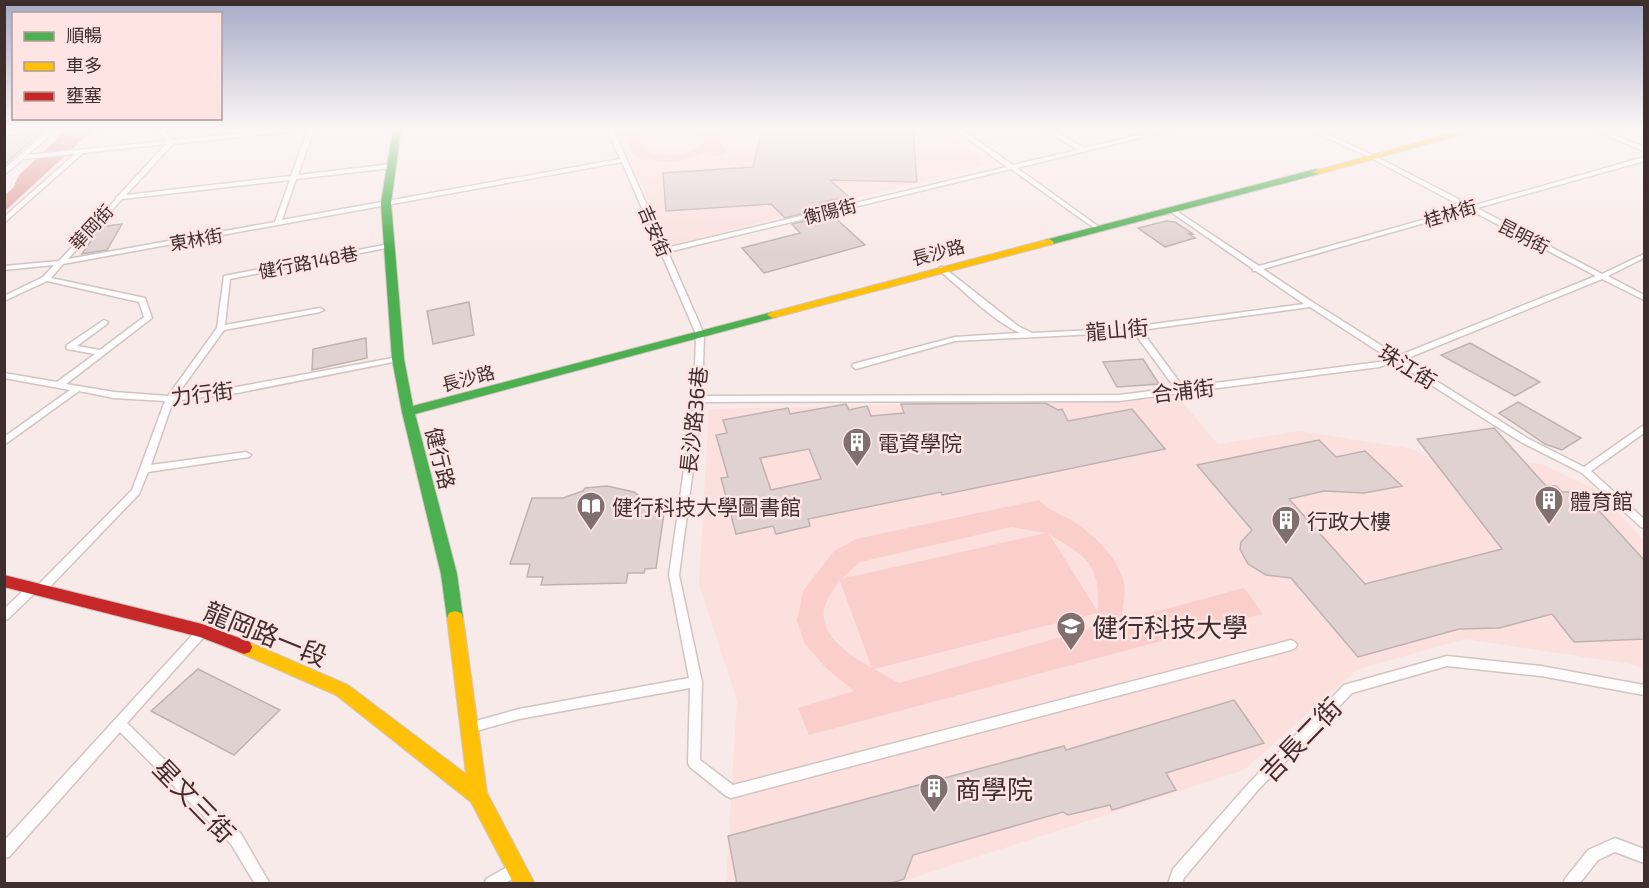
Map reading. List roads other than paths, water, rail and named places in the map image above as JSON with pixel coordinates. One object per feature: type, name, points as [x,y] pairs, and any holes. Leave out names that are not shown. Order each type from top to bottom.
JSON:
[{"type":"street","name":"健行路","points":[[390,170],[386,203],[398,359],[408,412],[449,574],[478,795]]},
{"type":"street","name":"長沙路","points":[[408,412],[1096,228],[1321,170]]},
{"type":"street","name":"龍岡路一段","points":[[4,580],[202,631],[258,652],[342,690],[478,795]]},
{"type":"street","points":[[478,795],[525,884]]},
{"type":"lane","points":[[4,221],[61,170]]},
{"type":"lane","name":"華岡街","points":[[4,299],[46,279],[144,170]]},
{"type":"lane","points":[[277,224],[296,170]]},
{"type":"lane","points":[[117,198],[355,170]]},
{"type":"lane","name":"東林街","points":[[4,268],[58,263],[566,170]]},
{"type":"lane","name":"吉安街","points":[[629,170],[700,334]]},
{"type":"lane","name":"衡陽街","points":[[664,251],[1001,170]]},
{"type":"lane","points":[[1014,170],[1096,228]]},
{"type":"lane","name":"昆明街","points":[[1398,170],[1644,298]]},
{"type":"lane","name":"桂林街","points":[[1256,269],[1603,170]]},
{"type":"lane","name":"珠江街","points":[[1170,209],[1311,305],[1524,440],[1586,471],[1644,524]]},
{"type":"lane","name":"健行路148巷","points":[[221,328],[227,278],[390,246]]},
{"type":"lane","name":"合浦街","points":[[698,399],[1119,398],[1398,359],[1603,276],[1644,256]]},
{"type":"lane","points":[[943,269],[1015,328],[1031,334]]},
{"type":"lane","points":[[46,279],[142,300],[148,318],[59,385]]},
{"type":"lane","name":"龍山街","points":[[856,366],[955,339],[1135,328],[1311,305]]},
{"type":"lane","points":[[4,616],[36,590],[136,492],[170,399],[221,328],[320,310]]},
{"type":"lane","points":[[101,353],[70,347],[104,322]]},
{"type":"lane","points":[[1135,328],[1181,390]]},
{"type":"lane","name":"長沙路36巷","points":[[700,334],[698,399],[674,575],[696,682],[694,763],[731,792],[1291,645]]},
{"type":"lane","name":"力行街","points":[[4,375],[114,395],[170,399],[237,390],[398,359]]},
{"type":"lane","points":[[4,442],[76,389]]},
{"type":"lane","points":[[1586,471],[1644,429]]},
{"type":"lane","points":[[144,469],[246,455]]},
{"type":"lane","points":[[4,852],[202,631]]},
{"type":"lane","name":"吉長二街","points":[[1175,884],[1178,874],[1254,786],[1348,689],[1447,661],[1541,671],[1644,690]]},
{"type":"lane","points":[[471,728],[519,714],[696,682]]},
{"type":"lane","name":"星文三街","points":[[119,723],[236,839],[263,884]]},
{"type":"lane","points":[[1570,884],[1593,855],[1615,845],[1644,856]]},
{"type":"lane","points":[[491,884],[516,869]]},
{"type":"place","name":"電資學院","points":[[857,468]]},
{"type":"place","name":"體育館","points":[[1549,526]]},
{"type":"place","name":"健行科技大學圖書館","points":[[591,532]]},
{"type":"place","name":"行政大樓","points":[[1286,546]]},
{"type":"place","name":"健行科技大學","points":[[1071,652]]},
{"type":"place","name":"商學院","points":[[934,814]]}]
